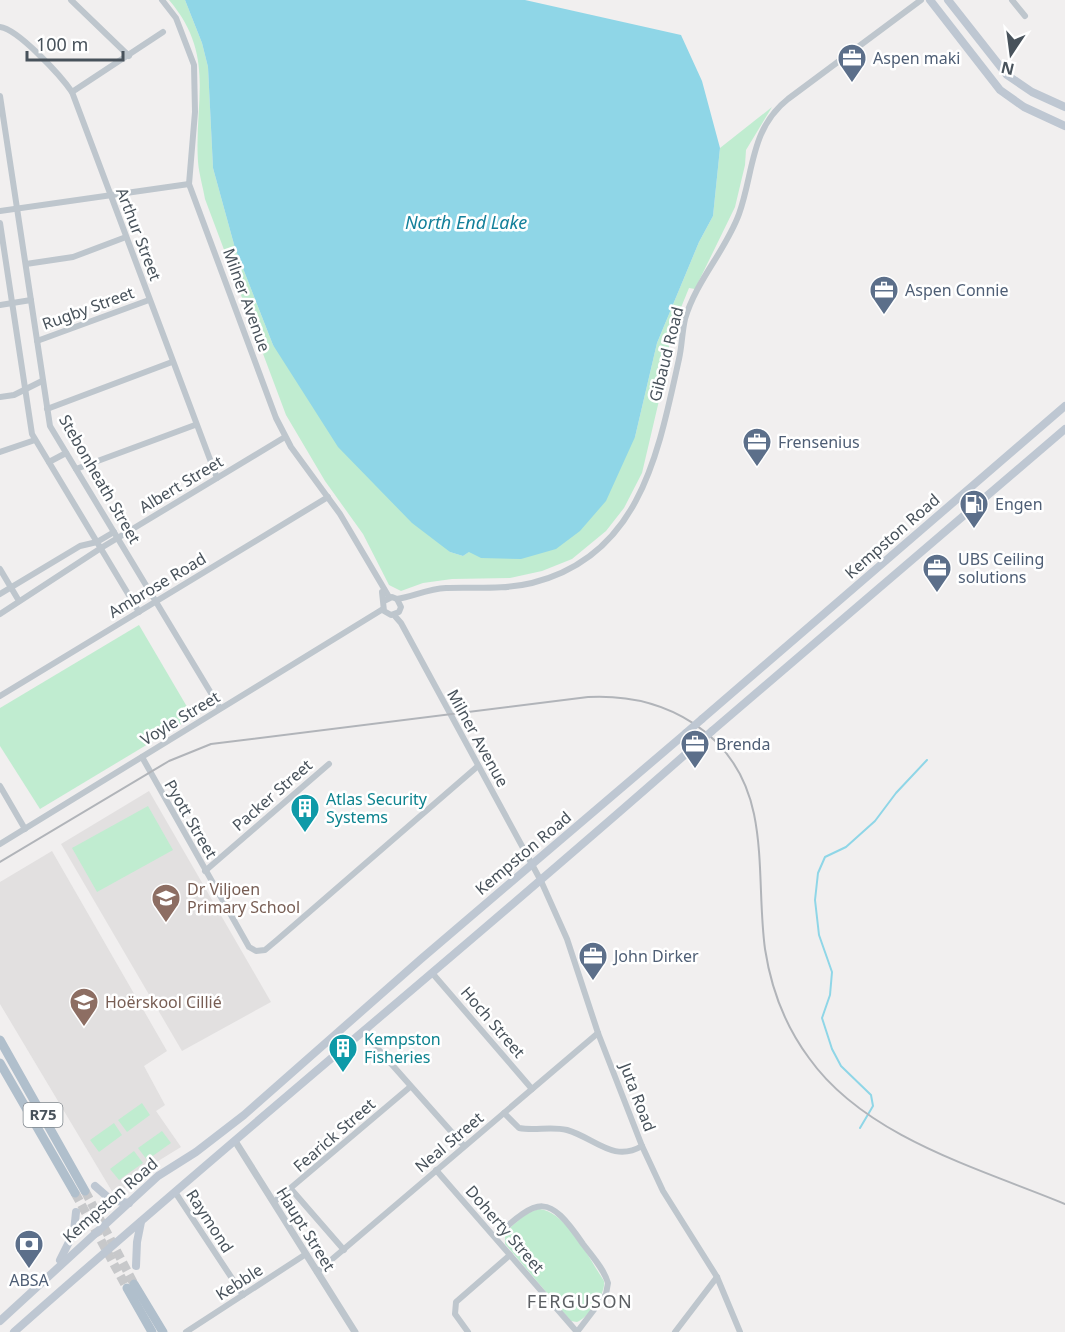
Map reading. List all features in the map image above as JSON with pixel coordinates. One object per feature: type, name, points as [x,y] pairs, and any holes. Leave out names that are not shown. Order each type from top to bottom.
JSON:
[{"type":"main road","points":[[930,0],[1000,90],[1024,107],[1065,126]]},
{"type":"main road","points":[[948,0],[1007,75],[1024,88],[1065,107]]},
{"type":"main road","name":"Kempston Road","points":[[0,1321],[55,1268],[158,1176],[196,1152],[244,1114],[407,970],[533,865],[1065,406]]},
{"type":"main road","name":"Kempston Road","points":[[14,1332],[1065,429]]},
{"type":"main road","name":"R75","points":[[0,1040],[80,1192],[0,1063]]},
{"type":"main road","points":[[95,1186],[111,1200],[129,1203]]},
{"type":"main road","points":[[55,1268],[74,1233],[76,1212]]},
{"type":"main road","points":[[136,1266],[136,1242],[142,1222]]},
{"type":"main road","points":[[152,1332],[130,1286],[163,1332]]},
{"type":"street","points":[[71,0],[129,56]]},
{"type":"street","name":"Milner Avenue","points":[[162,0],[176,18],[194,65],[195,112],[189,184],[285,437],[328,498],[382,589],[387,599],[384,611]]},
{"type":"street","name":"Gibaud Road","points":[[399,601],[444,588],[512,587],[548,579],[587,560],[612,537],[636,503],[651,472],[679,360],[685,321],[738,218],[756,145],[764,126],[777,107],[921,0]]},
{"type":"street","points":[[1015,1],[1025,16]]},
{"type":"street","name":"Arthur Street","points":[[0,27],[9,30],[32,49],[72,92],[195,426],[217,478]]},
{"type":"street","points":[[72,92],[162,32]]},
{"type":"street","name":"Stebonheath Street","points":[[0,96],[42,381],[53,431],[220,708]]},
{"type":"street","points":[[0,211],[189,184]]},
{"type":"street","name":"Stebonheath Street","points":[[0,223],[30,429],[139,612]]},
{"type":"street","points":[[26,264],[73,257],[126,237]]},
{"type":"street","points":[[0,305],[31,300]]},
{"type":"street","name":"Rugby Street","points":[[37,341],[149,300]]},
{"type":"street","points":[[47,409],[172,362]]},
{"type":"street","points":[[0,397],[24,390],[42,381]]},
{"type":"street","points":[[76,469],[195,426]]},
{"type":"street","name":"Albert Street","points":[[0,614],[115,535],[285,437]]},
{"type":"street","points":[[0,452],[35,440]]},
{"type":"street","points":[[49,462],[66,453]]},
{"type":"street","name":"Ambrose Road","points":[[0,696],[328,498]]},
{"type":"street","name":"Albert Street","points":[[0,594],[81,546],[99,545]]},
{"type":"street","points":[[0,568],[20,602]]},
{"type":"street","points":[[384,611],[396,613],[399,601],[387,599]]},
{"type":"street","name":"Voyle Street","points":[[0,844],[220,708],[384,611]]},
{"type":"street","name":"Milner Avenue","points":[[396,613],[533,865]]},
{"type":"street","name":"Pyott Street","points":[[142,757],[249,947],[256,951],[264,950],[478,766]]},
{"type":"street","name":"Packer Street","points":[[206,871],[329,764]]},
{"type":"street","points":[[0,786],[26,829]]},
{"type":"street","name":"Juta Road","points":[[533,865],[567,939],[598,1033],[642,1146],[663,1191],[717,1277],[740,1330]]},
{"type":"street","name":"Hoch Street","points":[[433,974],[532,1089]]},
{"type":"street","points":[[363,1032],[464,1146]]},
{"type":"street","name":"Neal Street","points":[[317,1272],[598,1033]]},
{"type":"street","name":"Fearick Street","points":[[274,1202],[410,1087]]},
{"type":"street","points":[[504,1113],[519,1128],[568,1131],[614,1152],[626,1153],[642,1146]]},
{"type":"street","name":"Haupt Street","points":[[235,1141],[355,1332]]},
{"type":"street","name":"Doherty Street","points":[[436,1170],[577,1332]]},
{"type":"street","points":[[291,1189],[344,1250]]},
{"type":"street","name":"Raymond","points":[[175,1192],[243,1295]]},
{"type":"street","points":[[495,1237],[530,1208],[551,1208],[564,1216],[608,1283],[606,1294],[577,1332]]},
{"type":"street","name":"Kebble","points":[[186,1332],[306,1254]]},
{"type":"street","points":[[468,1332],[455,1314],[456,1302],[510,1255]]},
{"type":"street","points":[[675,1332],[717,1277]]},
{"type":"shaded area","name":"Dr Viljoen Primary School","points":[[149,791],[271,1002],[182,1051],[61,844]]},
{"type":"shaded area","name":"Hoërskool Cillié","points":[[52,851],[167,1051],[144,1066],[165,1105],[156,1111],[181,1147],[150,1166],[118,1194],[113,1193],[0,1004],[0,882]]},
{"type":"green space","points":[[169,0],[185,0],[202,43],[208,67],[213,168],[235,248],[273,345],[450,552],[463,556],[635,437],[657,343],[699,242],[713,216],[720,148],[772,107],[746,150],[745,165],[735,207],[695,289],[689,288],[671,332],[665,375],[642,473],[624,508],[606,531],[572,559],[542,571],[510,578],[452,579],[423,583],[401,591],[389,585],[363,534],[325,481],[286,415],[205,199],[198,162],[200,79],[198,59],[184,20]]},
{"type":"green space","points":[[139,625],[193,717],[40,809],[0,746],[0,708]]},
{"type":"green space","points":[[148,806],[173,850],[97,892],[72,848]]},
{"type":"green space","points":[[142,1103],[150,1115],[127,1132],[118,1120]]},
{"type":"green space","points":[[114,1123],[122,1135],[99,1152],[90,1140]]},
{"type":"green space","points":[[162,1131],[171,1143],[147,1160],[138,1148]]},
{"type":"green space","points":[[134,1151],[143,1163],[119,1180],[110,1169]]},
{"type":"green space","points":[[539,1209],[559,1218],[568,1227],[604,1281],[596,1304],[577,1322],[571,1321],[505,1244],[505,1232],[527,1213]]},
{"type":"water","name":"North End Lake","points":[[185,0],[525,0],[681,35],[702,81],[720,148],[713,216],[699,242],[657,343],[635,437],[606,501],[580,531],[556,549],[521,559],[481,558],[469,552],[463,556],[450,552],[412,523],[338,447],[273,345],[235,248],[213,168],[208,67],[202,43]]},
{"type":"waterway","points":[[860,1128],[873,1106],[871,1095],[841,1066],[832,1049],[822,1018],[830,995],[832,972],[819,935],[815,900],[818,873],[825,857],[846,847],[875,821],[896,793],[927,760]]},
{"type":"tunnel","points":[[85,1191],[134,1284]]},
{"type":"tunnel","points":[[75,1193],[127,1288]]},
{"type":"railway","points":[[0,862],[169,761],[211,744],[588,697],[644,702],[670,711],[694,724],[715,740],[732,761],[745,786],[757,831],[763,932],[768,964],[775,992],[787,1020],[809,1058],[833,1085],[860,1109],[892,1129],[961,1163],[1065,1204]]},
{"type":"place","name":"Aspen maki","points":[[852,84]]},
{"type":"place","name":"Aspen Connie","points":[[884,316]]},
{"type":"place","name":"Frensenius","points":[[757,468]]},
{"type":"place","name":"Engen","points":[[974,530]]},
{"type":"place","name":"UBS Ceiling solutions","points":[[937,594]]},
{"type":"place","name":"Brenda","points":[[695,770]]},
{"type":"place","name":"Atlas Security Systems","points":[[305,834]]},
{"type":"place","name":"Dr Viljoen Primary School","points":[[166,924]]},
{"type":"place","name":"John Dirker","points":[[593,982]]},
{"type":"place","name":"Hoërskool Cillié","points":[[84,1028]]},
{"type":"place","name":"Kempston Fisheries","points":[[343,1074]]},
{"type":"place","name":"ABSA","points":[[29,1270]]},
{"type":"district","name":"FERGUSON","points":[[580,1302]]}]
